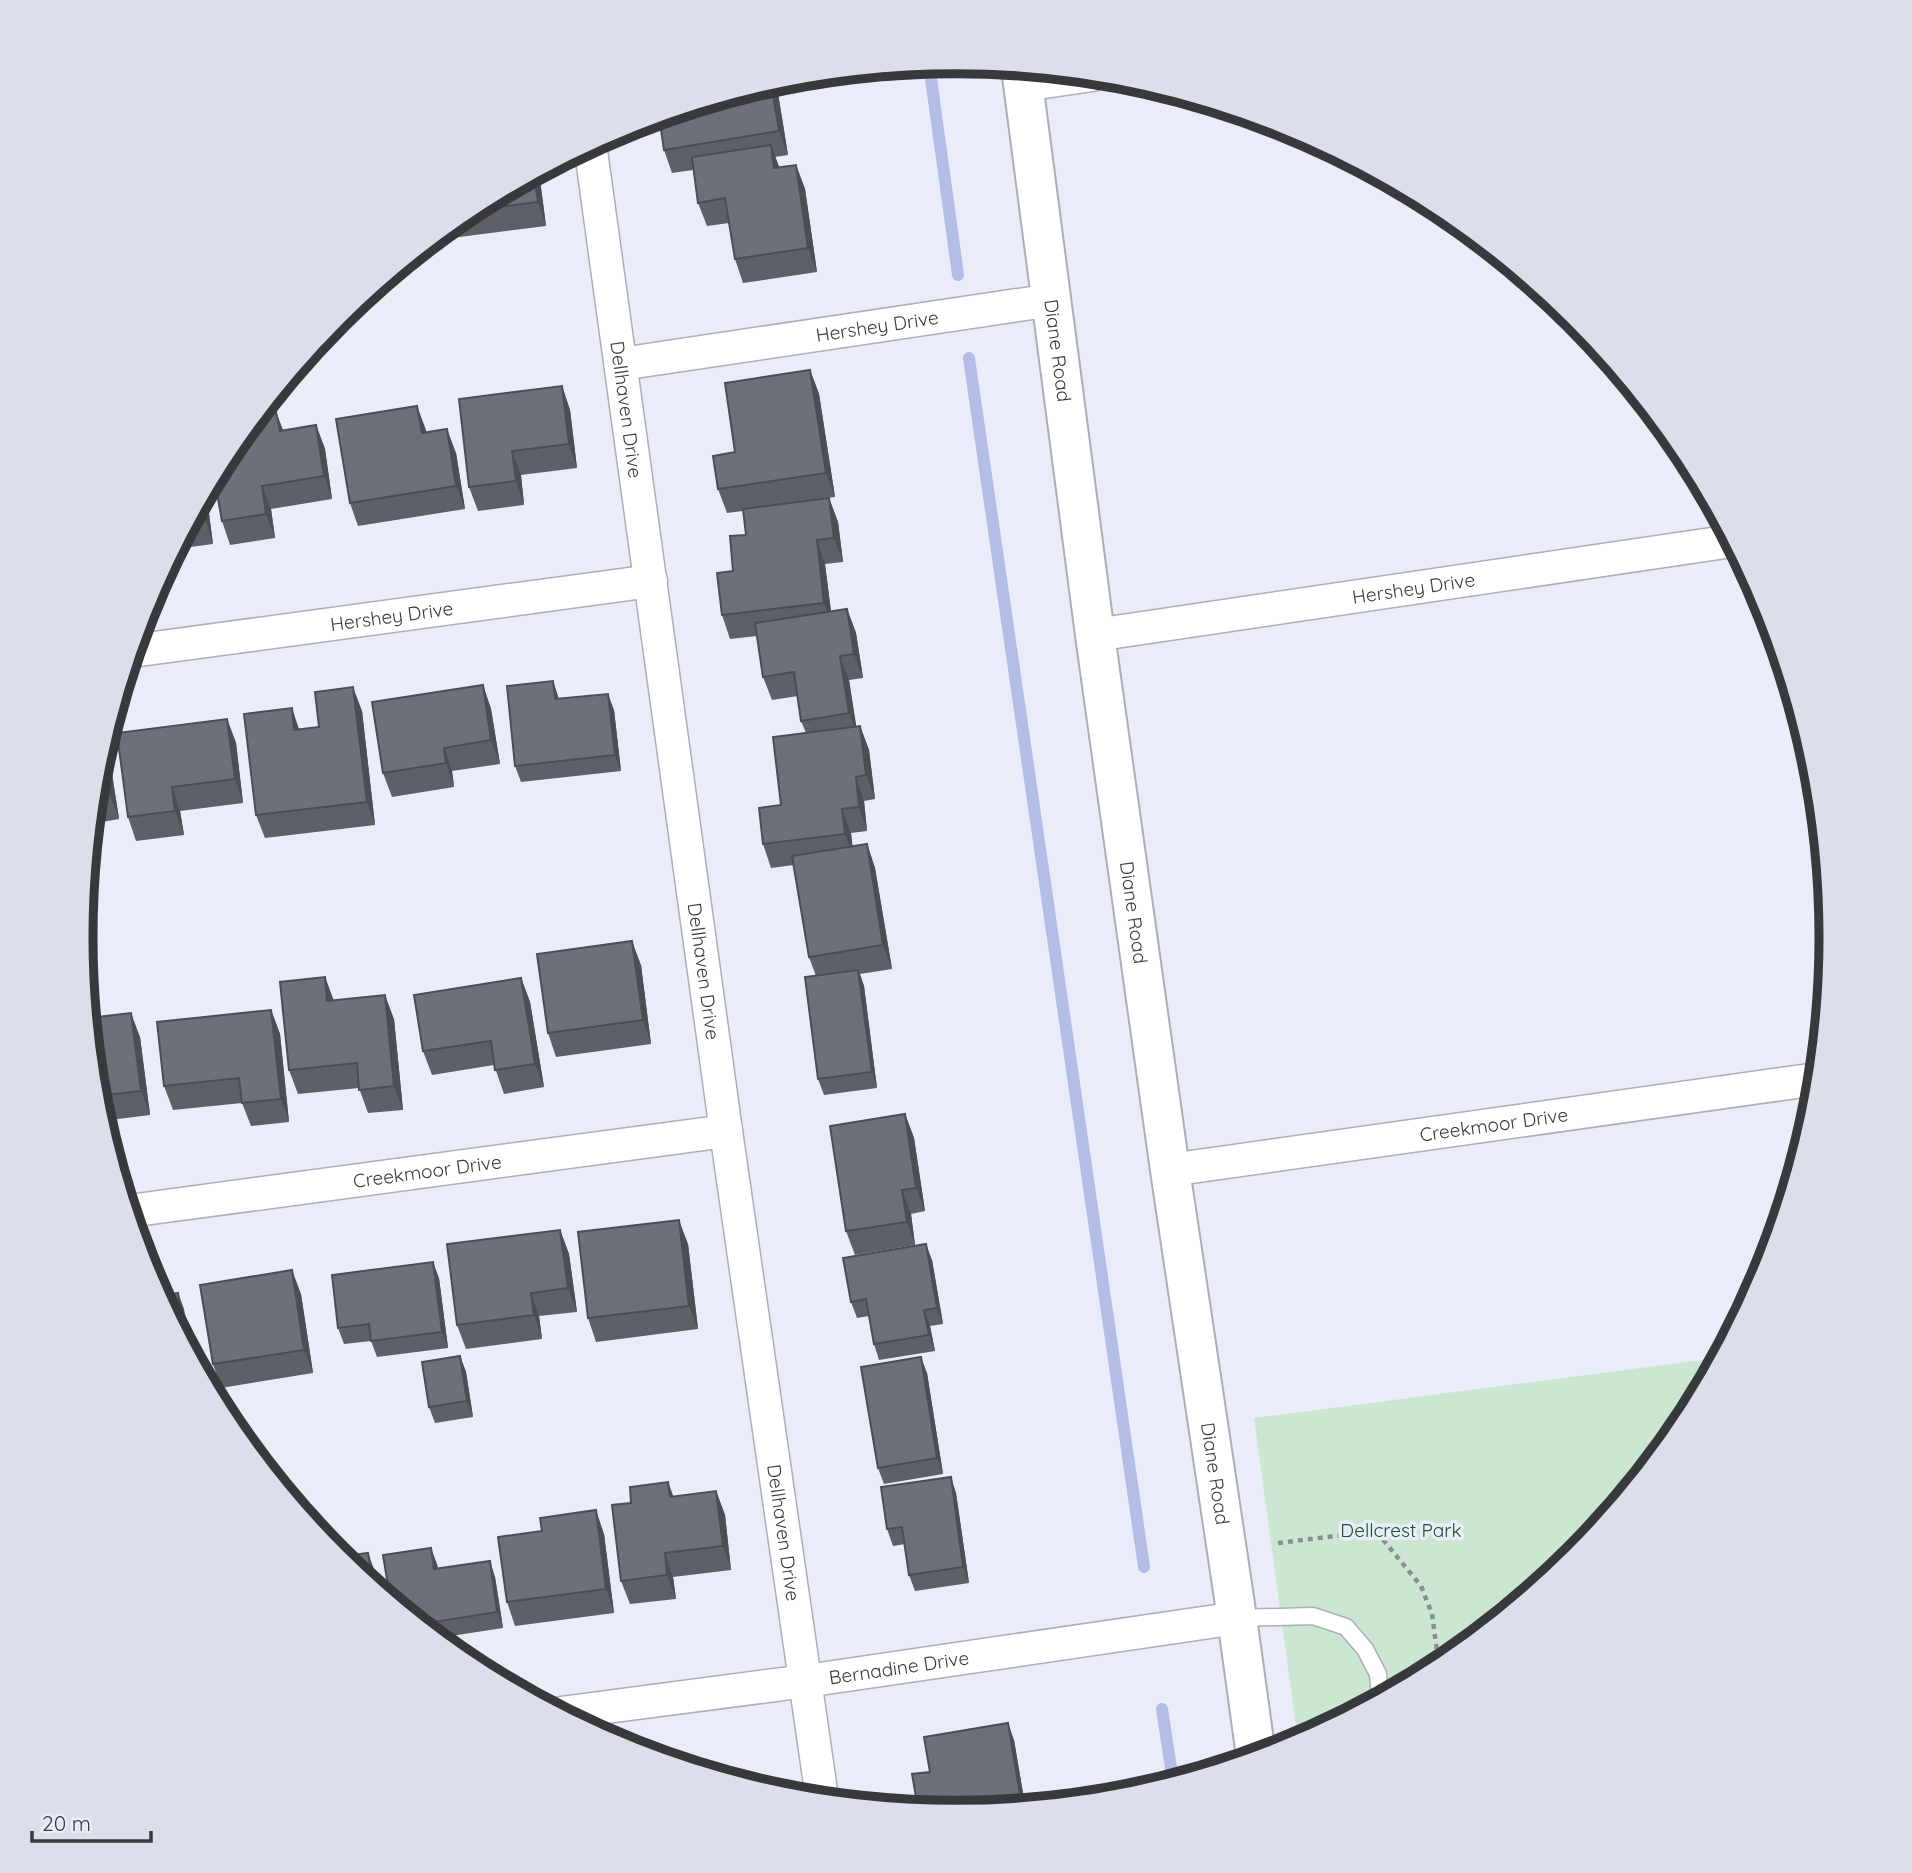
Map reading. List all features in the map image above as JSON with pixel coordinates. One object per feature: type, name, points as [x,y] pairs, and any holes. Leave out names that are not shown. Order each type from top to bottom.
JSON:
[{"type":"street","name":"Diane Road","points":[[1022,76],[1095,635],[1255,1746]]},
{"type":"street","name":"Dellhaven Drive","points":[[591,154],[726,1131],[821,1788]]},
{"type":"street","name":"Hershey Drive","points":[[621,364],[1052,300]]},
{"type":"street","name":"Hershey Drive","points":[[1095,635],[1723,542]]},
{"type":"street","name":"Hershey Drive","points":[[143,650],[651,581]]},
{"type":"street","name":"Creekmoor Drive","points":[[1170,1170],[1806,1080]]},
{"type":"street","name":"Creekmoor Drive","points":[[138,1210],[726,1131]]},
{"type":"street","name":"Bernadine Drive","points":[[575,1711],[806,1681],[1237,1618]]},
{"type":"lane","points":[[1237,1618],[1313,1616],[1346,1627],[1365,1650],[1378,1674],[1379,1689]]},
{"type":"path","points":[[1278,1543],[1376,1531],[1421,1586],[1432,1614],[1437,1652]]},
{"type":"green space","name":"Dellcrest Park","points":[[1708,1359],[1674,1416],[1641,1462],[1605,1506],[1525,1585],[1481,1621],[1388,1684],[1296,1729],[1254,1418]]},
{"type":"building","points":[[773,94],[779,131],[664,150],[660,126]]},
{"type":"building","points":[[771,145],[774,168],[796,165],[808,248],[735,259],[725,198],[698,203],[692,157]]},
{"type":"building","points":[[535,183],[538,202],[495,207]]},
{"type":"building","points":[[810,370],[826,473],[718,489],[713,456],[735,452],[725,383]]},
{"type":"building","points":[[562,386],[569,444],[512,451],[516,481],[469,487],[459,399]]},
{"type":"building","points":[[417,406],[422,433],[447,429],[456,486],[350,503],[336,419]]},
{"type":"building","points":[[276,412],[280,431],[316,425],[324,476],[262,486],[266,514],[222,521],[217,492],[270,413]]},
{"type":"building","points":[[829,498],[834,538],[817,540],[824,603],[722,615],[717,573],[733,571],[730,536],[746,535],[743,509]]},
{"type":"building","points":[[847,609],[854,654],[840,656],[849,713],[801,721],[794,672],[763,677],[755,623]]},
{"type":"building","points":[[553,681],[555,699],[608,694],[615,755],[515,766],[507,686]]},
{"type":"building","points":[[483,685],[491,740],[444,748],[446,763],[383,773],[372,702]]},
{"type":"building","points":[[353,687],[367,802],[256,815],[244,714],[292,708],[294,730],[319,727],[315,692]]},
{"type":"building","points":[[227,719],[235,779],[172,787],[175,811],[128,817],[118,733]]},
{"type":"building","points":[[860,726],[866,775],[856,777],[859,807],[842,809],[845,834],[763,844],[759,808],[781,805],[773,737]]},
{"type":"building","points":[[108,780],[110,795],[105,796]]},
{"type":"building","points":[[867,844],[883,945],[809,957],[792,856]]},
{"type":"building","points":[[632,941],[643,1020],[548,1033],[537,954]]},
{"type":"building","points":[[858,970],[872,1072],[818,1079],[805,977]]},
{"type":"building","points":[[325,977],[327,1001],[385,995],[394,1086],[359,1090],[357,1063],[289,1070],[280,982]]},
{"type":"building","points":[[521,978],[535,1064],[495,1070],[491,1041],[423,1051],[414,995]]},
{"type":"building","points":[[271,1010],[281,1099],[242,1103],[239,1078],[164,1086],[157,1022]]},
{"type":"building","points":[[131,1013],[141,1091],[108,1095],[97,1017]]},
{"type":"building","points":[[905,1114],[916,1188],[902,1190],[907,1222],[846,1231],[830,1126]]},
{"type":"building","points":[[679,1220],[689,1306],[588,1318],[578,1232]]},
{"type":"building","points":[[560,1230],[568,1288],[531,1293],[534,1315],[457,1325],[447,1244]]},
{"type":"building","points":[[926,1244],[937,1308],[924,1310],[929,1335],[874,1344],[866,1299],[851,1302],[843,1258]]},
{"type":"building","points":[[433,1262],[442,1332],[371,1341],[369,1324],[338,1328],[332,1275]]},
{"type":"building","points":[[292,1270],[304,1350],[213,1364],[200,1285]]},
{"type":"building","points":[[178,1293],[183,1320],[182,1318],[171,1294]]},
{"type":"building","points":[[460,1356],[467,1401],[429,1407],[422,1362]]},
{"type":"building","points":[[921,1357],[937,1458],[878,1468],[861,1367]]},
{"type":"building","points":[[951,1477],[963,1567],[909,1575],[902,1527],[887,1529],[881,1487]]},
{"type":"building","points":[[668,1482],[670,1497],[716,1491],[723,1546],[665,1553],[667,1575],[621,1581],[612,1505],[631,1503],[630,1487]]},
{"type":"building","points":[[596,1510],[606,1589],[507,1602],[498,1537],[542,1531],[540,1518]]},
{"type":"building","points":[[431,1548],[434,1569],[490,1561],[497,1612],[433,1622],[388,1586],[383,1555]]},
{"type":"building","points":[[368,1553],[371,1570],[355,1555]]},
{"type":"building","points":[[1008,1723],[1020,1794],[991,1799],[916,1799],[912,1774],[930,1772],[924,1737]]},
{"type":"waterway","points":[[930,74],[958,275]]},
{"type":"waterway","points":[[969,358],[1144,1567]]},
{"type":"waterway","points":[[1162,1709],[1172,1772]]}]
